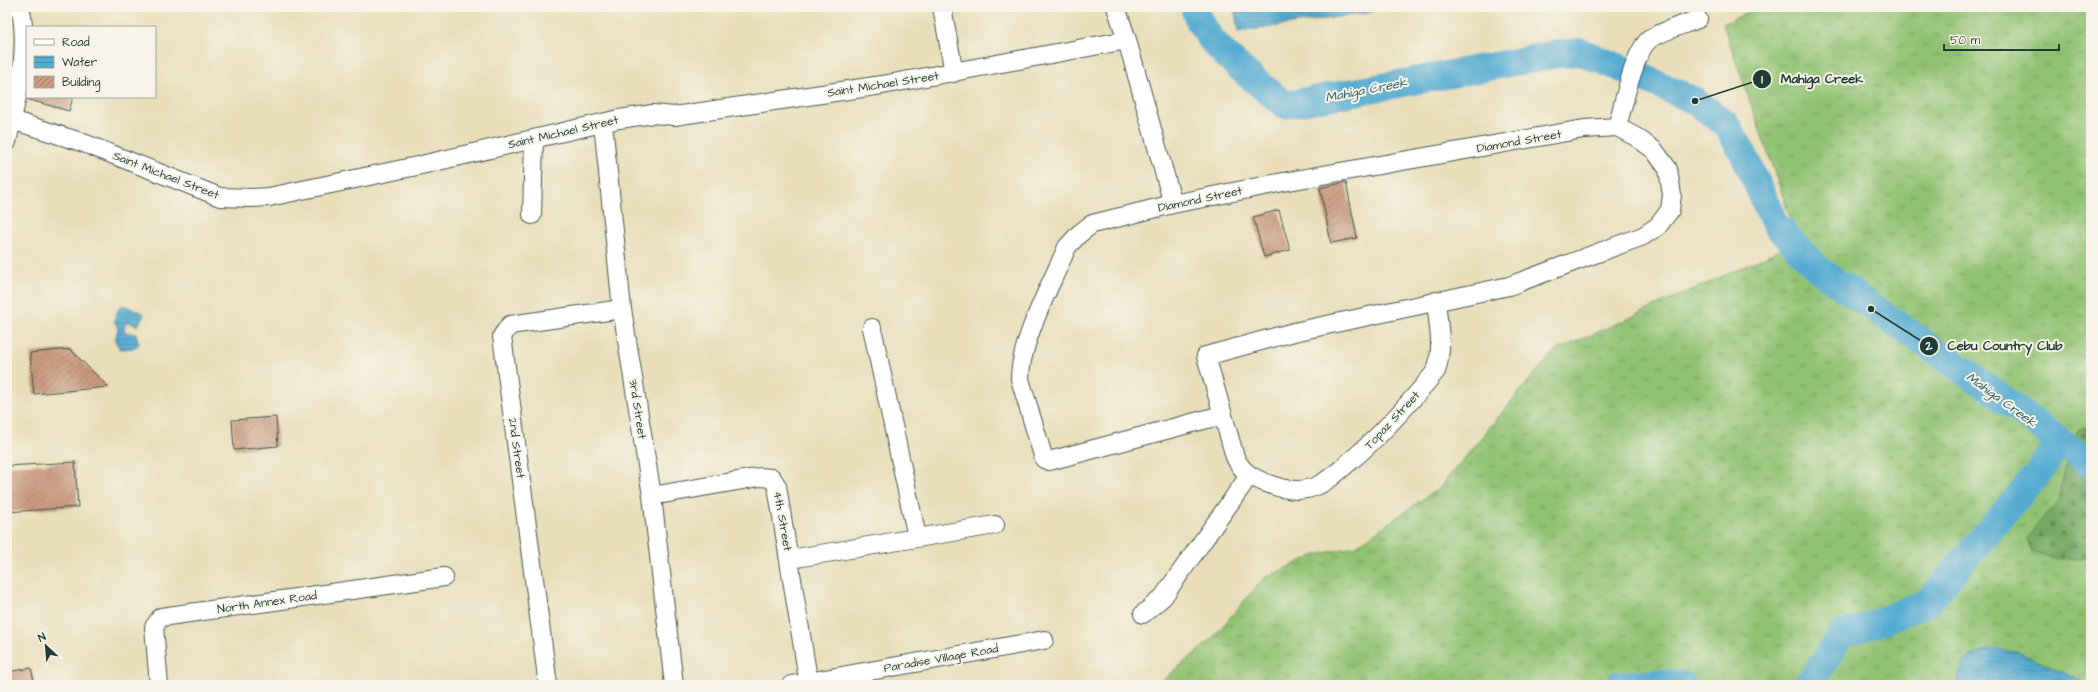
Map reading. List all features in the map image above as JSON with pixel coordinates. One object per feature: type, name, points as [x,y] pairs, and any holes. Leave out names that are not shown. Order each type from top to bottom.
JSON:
[{"type":"street","points":[[7,142],[22,73],[23,31],[20,7]]},
{"type":"street","points":[[942,7],[954,72]]},
{"type":"street","points":[[1116,7],[1127,40],[1173,204]]},
{"type":"street","points":[[1436,301],[1509,286],[1643,236],[1658,226],[1670,210],[1672,195],[1668,169],[1654,150],[1636,137],[1617,127],[1637,58],[1642,46],[1650,39],[1698,19]]},
{"type":"street","name":"Saint Michael Street","points":[[12,120],[81,142],[220,197],[268,197],[653,114],[674,116],[954,72],[1127,40]]},
{"type":"street","name":"Diamond Street","points":[[1222,415],[1046,461],[1043,457],[1020,379],[1020,366],[1024,348],[1067,247],[1079,234],[1092,224],[1173,204],[1283,182],[1584,129],[1617,127]]},
{"type":"street","name":"3rd Street","points":[[604,133],[622,309],[652,496],[674,685]]},
{"type":"street","points":[[532,215],[534,139]]},
{"type":"street","name":"Topaz Street","points":[[1436,301],[1440,359],[1436,371],[1376,441],[1333,476],[1313,488],[1293,490],[1278,488],[1249,476],[1240,468],[1235,458],[1206,356],[1294,332],[1436,301]]},
{"type":"street","name":"2nd Street","points":[[548,685],[502,336],[510,325],[622,309]]},
{"type":"street","points":[[872,328],[917,537]]},
{"type":"street","points":[[1143,614],[1163,597],[1249,476]]},
{"type":"street","name":"4th Street","points":[[652,496],[760,477],[772,478],[777,486],[809,683]]},
{"type":"street","points":[[790,559],[995,524]]},
{"type":"street","name":"North Annex Road","points":[[159,685],[154,627],[161,617],[444,577]]},
{"type":"street","name":"Paradise Village Road","points":[[791,685],[1044,640]]},
{"type":"green space","points":[[1759,7],[2091,7],[2091,685],[1157,685],[1210,641],[1264,578],[1315,555],[1356,546],[1440,487],[1553,352],[1748,265],[1798,240],[1723,24]]},
{"type":"green space","points":[[2091,427],[2091,557],[2059,559],[2032,552],[2028,538],[2037,525],[2059,501],[2065,468],[2079,429]]},
{"type":"water","points":[[1234,7],[1371,7],[1372,12],[1238,32]]},
{"type":"water","points":[[123,305],[143,313],[144,315],[138,326],[129,322],[125,324],[124,332],[136,334],[139,344],[134,348],[120,349],[115,341],[118,328],[114,320],[119,308]]},
{"type":"water","points":[[1996,649],[2015,651],[2091,685],[1956,685],[1961,669],[1968,658],[1979,653]]},
{"type":"building","points":[[26,75],[26,98],[73,98],[69,111],[19,97]]},
{"type":"building","points":[[1346,182],[1357,238],[1331,243],[1320,188]]},
{"type":"building","points":[[1279,210],[1290,250],[1264,257],[1253,217]]},
{"type":"building","points":[[70,349],[108,387],[34,394],[30,353]]},
{"type":"building","points":[[7,377],[9,377],[10,403],[7,403]]},
{"type":"building","points":[[276,417],[278,446],[234,450],[232,420]]},
{"type":"building","points":[[75,462],[78,507],[7,512],[7,466]]},
{"type":"building","points":[[31,668],[35,685],[7,685],[7,672]]},
{"type":"waterway","name":"Mahiga Creek","points":[[1194,7],[1199,21],[1219,48],[1232,61],[1285,105],[1558,54],[1581,52],[1695,101],[1726,124],[1743,153],[1775,224],[1819,270],[1990,389],[2091,464]]},
{"type":"waterway","points":[[1806,685],[1811,681],[1842,634],[1874,624],[1928,602],[2039,472],[2059,441]]},
{"type":"waterway","points":[[1619,685],[1657,683],[1683,685]]},
{"type":"place","name":"Mahiga Creek","points":[[1695,101]]},
{"type":"place","name":"Cebu Country Club","points":[[1871,309]]}]
